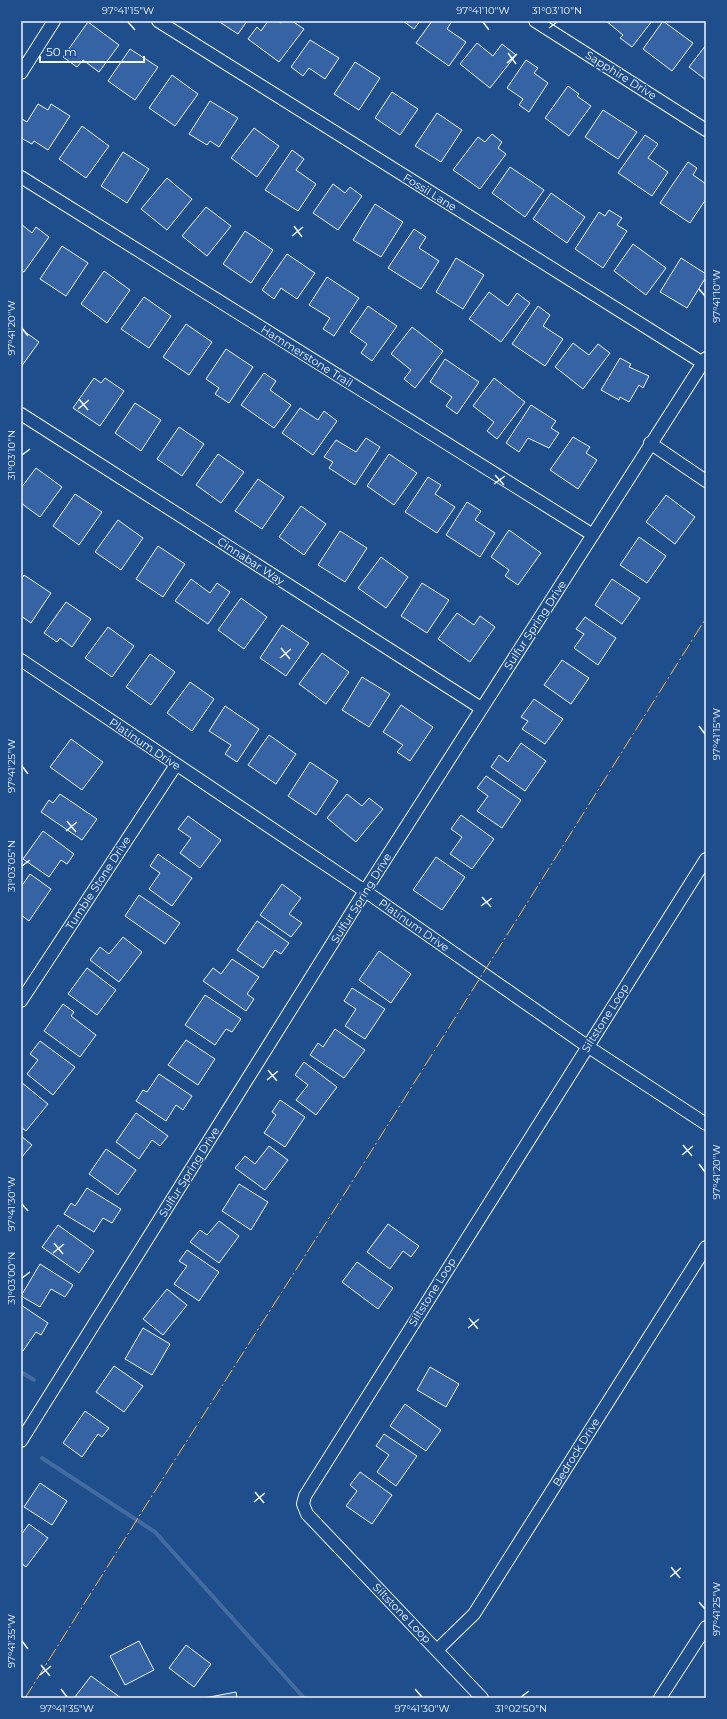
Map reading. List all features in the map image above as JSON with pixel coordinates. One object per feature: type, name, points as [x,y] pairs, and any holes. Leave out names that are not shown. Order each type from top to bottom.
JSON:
[{"type":"street","points":[[21,73],[54,21]]},
{"type":"street","name":"Fossil Lane","points":[[158,21],[704,360]]},
{"type":"street","name":"Sapphire Drive","points":[[535,21],[706,130]]},
{"type":"street","name":"Hammerstone Trail","points":[[21,178],[593,536]]},
{"type":"street","name":"Sulfur Spring Drive","points":[[21,1441],[365,891],[704,360]]},
{"type":"street","name":"Cinnabar Way","points":[[21,414],[481,708]]},
{"type":"street","points":[[650,443],[706,481]]},
{"type":"street","name":"Platinum Drive","points":[[21,660],[365,891],[587,1046],[706,1124]]},
{"type":"street","name":"Tumble Stone Drive","points":[[21,1001],[176,765]]},
{"type":"street","name":"Siltstone Loop","points":[[482,1698],[307,1514],[303,1504],[305,1496],[706,859]]},
{"type":"street","name":"Bedrock Drive","points":[[437,1650],[474,1614],[706,1247]]},
{"type":"street","points":[[660,1698],[706,1627]]},
{"type":"building","points":[[218,21],[247,21],[238,34]]},
{"type":"building","points":[[268,21],[278,21],[281,23],[282,21],[292,21],[304,29],[279,62],[248,39],[257,27],[261,31]]},
{"type":"building","points":[[403,21],[420,21],[414,29]]},
{"type":"building","points":[[432,21],[452,21],[447,29],[466,42],[449,66],[416,43]]},
{"type":"building","points":[[606,21],[652,21],[632,47],[620,38],[623,35]]},
{"type":"building","points":[[663,21],[693,43],[672,71],[643,49]]},
{"type":"building","points":[[88,22],[119,45],[99,72],[83,60],[77,67],[63,57]]},
{"type":"building","points":[[310,40],[339,58],[325,79],[309,68],[303,76],[291,67]]},
{"type":"building","points":[[477,43],[493,56],[502,44],[516,55],[490,88],[460,64]]},
{"type":"building","points":[[706,45],[706,80],[689,67]]},
{"type":"building","points":[[130,49],[158,67],[135,100],[108,81]]},
{"type":"building","points":[[526,60],[538,68],[534,73],[548,83],[529,112],[519,105],[523,99],[507,88]]},
{"type":"building","points":[[355,62],[380,78],[359,110],[334,94]]},
{"type":"building","points":[[172,75],[198,94],[175,126],[149,108]]},
{"type":"building","points":[[568,86],[579,94],[577,96],[591,106],[569,136],[545,118]]},
{"type":"building","points":[[392,92],[418,109],[400,135],[375,118]]},
{"type":"building","points":[[210,101],[238,118],[219,147],[210,141],[207,145],[189,134]]},
{"type":"building","points":[[38,104],[48,110],[51,104],[70,116],[48,150],[34,141],[32,144],[21,138],[22,119],[27,122]]},
{"type":"building","points":[[603,110],[637,132],[618,159],[585,137]]},
{"type":"building","points":[[437,113],[462,130],[441,162],[415,146]]},
{"type":"building","points":[[82,126],[109,146],[86,178],[59,159]]},
{"type":"building","points":[[254,128],[279,146],[257,177],[231,158]]},
{"type":"building","points":[[492,134],[502,142],[498,148],[506,154],[480,189],[453,170],[478,137],[485,142]]},
{"type":"building","points":[[645,135],[658,144],[648,158],[668,172],[652,196],[618,173]]},
{"type":"building","points":[[292,150],[304,159],[296,170],[316,184],[298,211],[265,190]]},
{"type":"building","points":[[123,152],[149,169],[127,203],[101,186]]},
{"type":"building","points":[[688,162],[697,168],[693,175],[706,184],[706,199],[690,223],[660,203]]},
{"type":"building","points":[[510,167],[544,190],[525,217],[492,193]]},
{"type":"building","points":[[167,178],[192,199],[167,230],[141,209]]},
{"type":"building","points":[[333,184],[345,193],[350,187],[362,196],[338,230],[313,213]]},
{"type":"building","points":[[551,193],[585,217],[567,243],[533,219]]},
{"type":"building","points":[[375,204],[403,222],[381,257],[353,240]]},
{"type":"building","points":[[206,207],[231,226],[207,256],[182,236]]},
{"type":"building","points":[[609,210],[622,218],[617,225],[627,231],[603,268],[575,249],[599,212],[605,216]]},
{"type":"building","points":[[21,224],[32,233],[36,227],[49,237],[24,272],[21,270]]},
{"type":"building","points":[[414,229],[426,237],[419,248],[439,261],[421,289],[388,268]]},
{"type":"building","points":[[245,231],[273,250],[251,283],[223,264]]},
{"type":"building","points":[[633,244],[666,268],[646,295],[614,271]]},
{"type":"building","points":[[62,246],[88,263],[66,296],[40,279]]},
{"type":"building","points":[[287,254],[315,273],[297,299],[281,288],[274,299],[262,290]]},
{"type":"building","points":[[456,258],[484,275],[463,309],[436,292]]},
{"type":"building","points":[[681,258],[706,274],[706,277],[687,308],[660,292]]},
{"type":"building","points":[[104,271],[130,290],[107,323],[81,304]]},
{"type":"building","points":[[327,277],[359,298],[334,336],[323,329],[330,318],[309,305]]},
{"type":"building","points":[[489,292],[508,306],[517,293],[530,303],[501,342],[469,319]]},
{"type":"building","points":[[144,297],[171,316],[149,348],[121,329]]},
{"type":"building","points":[[368,306],[397,326],[372,361],[361,353],[367,344],[350,332]]},
{"type":"building","points":[[538,306],[550,315],[543,326],[563,339],[545,366],[512,344]]},
{"type":"building","points":[[186,324],[212,342],[189,375],[163,357]]},
{"type":"building","points":[[412,327],[443,351],[415,388],[404,379],[411,370],[391,354]]},
{"type":"building","points":[[21,329],[39,342],[21,367]]},
{"type":"building","points":[[573,343],[589,355],[598,344],[610,353],[583,389],[555,367]]},
{"type":"building","points":[[226,349],[253,367],[229,403],[215,394],[219,388],[206,379]]},
{"type":"building","points":[[620,358],[631,364],[629,367],[649,376],[643,388],[639,385],[629,402],[620,397],[619,400],[601,390]]},
{"type":"building","points":[[445,359],[479,382],[457,414],[446,406],[452,397],[430,382]]},
{"type":"building","points":[[264,373],[276,381],[270,390],[291,405],[274,428],[241,405]]},
{"type":"building","points":[[94,378],[101,383],[105,378],[124,391],[100,426],[73,408]]},
{"type":"building","points":[[494,378],[525,402],[497,439],[487,431],[494,422],[473,406]]},
{"type":"building","points":[[135,403],[161,420],[141,451],[115,433]]},
{"type":"building","points":[[531,405],[556,421],[551,428],[559,433],[549,448],[528,438],[519,452],[506,443]]},
{"type":"building","points":[[300,408],[318,420],[324,411],[337,421],[313,455],[282,433]]},
{"type":"building","points":[[179,427],[204,444],[182,476],[157,459]]},
{"type":"building","points":[[573,437],[590,447],[586,453],[597,460],[578,489],[550,470]]},
{"type":"building","points":[[366,438],[380,447],[355,485],[329,468],[333,462],[324,457],[336,440],[356,452]]},
{"type":"building","points":[[218,454],[244,472],[221,503],[196,485]]},
{"type":"building","points":[[389,454],[417,473],[394,505],[367,486]]},
{"type":"building","points":[[36,468],[62,487],[40,517],[21,503],[21,488]]},
{"type":"building","points":[[428,477],[441,485],[435,494],[455,507],[437,533],[405,512]]},
{"type":"building","points":[[258,479],[284,497],[262,529],[235,511]]},
{"type":"building","points":[[75,494],[102,512],[79,545],[53,526]]},
{"type":"building","points":[[666,495],[695,517],[675,544],[646,522]]},
{"type":"building","points":[[467,502],[481,511],[475,520],[495,533],[480,557],[446,535]]},
{"type":"building","points":[[301,506],[326,524],[304,555],[279,537]]},
{"type":"building","points":[[118,520],[143,538],[121,570],[95,552]]},
{"type":"building","points":[[509,530],[541,553],[518,585],[505,576],[509,570],[491,557]]},
{"type":"building","points":[[340,531],[367,548],[345,582],[318,565]]},
{"type":"building","points":[[639,537],[666,556],[647,583],[620,565]]},
{"type":"building","points":[[158,546],[185,564],[163,597],[136,579]]},
{"type":"building","points":[[381,557],[408,577],[386,608],[358,588]]},
{"type":"building","points":[[24,575],[51,593],[31,623],[21,616],[21,580]]},
{"type":"building","points":[[191,579],[210,593],[217,583],[230,592],[208,624],[175,601]]},
{"type":"building","points":[[612,579],[640,598],[622,624],[595,605]]},
{"type":"building","points":[[422,583],[449,600],[427,633],[401,616]]},
{"type":"building","points":[[241,598],[267,617],[244,649],[218,630]]},
{"type":"building","points":[[66,602],[91,619],[72,647],[60,638],[57,642],[44,633]]},
{"type":"building","points":[[457,613],[474,625],[480,616],[495,627],[470,662],[438,639]]},
{"type":"building","points":[[585,617],[616,638],[598,665],[574,648],[584,634],[576,629]]},
{"type":"building","points":[[282,625],[309,643],[286,676],[260,658]]},
{"type":"building","points":[[108,627],[134,646],[112,677],[85,658]]},
{"type":"building","points":[[322,653],[349,672],[326,704],[299,684]]},
{"type":"building","points":[[150,654],[175,672],[151,705],[126,687]]},
{"type":"building","points":[[562,660],[589,678],[571,704],[544,685]]},
{"type":"building","points":[[362,677],[390,694],[369,727],[342,710]]},
{"type":"building","points":[[190,682],[214,699],[192,731],[167,713]]},
{"type":"building","points":[[534,699],[563,719],[545,744],[522,729],[528,721],[521,717]]},
{"type":"building","points":[[401,705],[433,727],[410,761],[397,752],[403,745],[383,732]]},
{"type":"building","points":[[225,706],[259,729],[237,762],[225,754],[231,745],[209,731]]},
{"type":"building","points":[[269,735],[296,754],[276,784],[248,765]]},
{"type":"building","points":[[71,739],[103,762],[82,790],[50,767]]},
{"type":"building","points":[[521,743],[546,761],[525,791],[491,767],[499,755],[508,762]]},
{"type":"building","points":[[310,762],[338,781],[316,815],[288,796]]},
{"type":"building","points":[[486,776],[521,800],[502,828],[477,811],[488,796],[477,788]]},
{"type":"building","points":[[60,794],[97,819],[82,840],[41,812],[49,800],[53,803]]},
{"type":"building","points":[[347,794],[362,806],[369,798],[383,809],[356,842],[327,818]]},
{"type":"building","points":[[461,815],[494,839],[472,869],[450,854],[462,837],[451,829]]},
{"type":"building","points":[[188,816],[221,840],[200,868],[180,853],[191,838],[178,829]]},
{"type":"building","points":[[43,831],[74,854],[67,864],[61,860],[49,877],[23,859]]},
{"type":"building","points":[[158,854],[192,878],[172,906],[149,889],[160,873],[150,866]]},
{"type":"building","points":[[436,857],[465,877],[442,910],[413,890]]},
{"type":"building","points":[[30,874],[51,889],[29,921],[21,915],[21,887]]},
{"type":"building","points":[[282,884],[301,898],[289,914],[302,923],[291,937],[260,915]]},
{"type":"building","points":[[139,895],[180,923],[165,944],[125,916]]},
{"type":"building","points":[[257,921],[289,943],[281,954],[275,950],[263,968],[237,950]]},
{"type":"building","points":[[123,937],[142,952],[119,982],[90,960],[100,947],[109,954]]},
{"type":"building","points":[[379,951],[411,974],[391,1003],[359,980]]},
{"type":"building","points":[[232,959],[259,977],[247,994],[254,999],[246,1011],[203,981],[213,968],[221,974]]},
{"type":"building","points":[[87,968],[116,990],[97,1015],[68,994]]},
{"type":"building","points":[[352,988],[385,1009],[365,1039],[345,1026],[356,1009],[344,1001]]},
{"type":"building","points":[[205,995],[241,1019],[232,1032],[226,1029],[215,1045],[185,1025]]},
{"type":"building","points":[[63,1004],[74,1012],[71,1016],[96,1035],[80,1057],[44,1031]]},
{"type":"building","points":[[335,1029],[365,1050],[344,1078],[310,1055],[318,1043],[323,1047]]},
{"type":"building","points":[[186,1040],[215,1059],[198,1085],[168,1065]]},
{"type":"building","points":[[40,1041],[75,1067],[53,1095],[27,1074],[38,1060],[30,1054]]},
{"type":"building","points":[[304,1062],[337,1087],[316,1115],[296,1100],[308,1085],[295,1075]]},
{"type":"building","points":[[159,1074],[192,1096],[183,1110],[176,1105],[166,1121],[136,1101],[143,1090],[147,1092]]},
{"type":"building","points":[[21,1082],[48,1104],[26,1131],[21,1127]]},
{"type":"building","points":[[280,1100],[305,1117],[285,1147],[264,1133],[276,1115],[272,1112]]},
{"type":"building","points":[[136,1113],[168,1136],[160,1146],[152,1140],[139,1159],[116,1142]]},
{"type":"building","points":[[21,1136],[32,1145],[21,1158]]},
{"type":"building","points":[[269,1146],[288,1160],[265,1190],[235,1168],[245,1156],[255,1164]]},
{"type":"building","points":[[106,1149],[136,1170],[118,1195],[89,1174]]},
{"type":"building","points":[[239,1184],[268,1202],[251,1230],[222,1211]]},
{"type":"building","points":[[87,1188],[121,1209],[112,1223],[103,1218],[94,1232],[64,1214],[71,1203],[75,1206]]},
{"type":"building","points":[[219,1221],[239,1236],[219,1263],[190,1242],[200,1230],[207,1235]]},
{"type":"building","points":[[388,1224],[419,1246],[411,1257],[403,1251],[390,1269],[367,1252]]},
{"type":"building","points":[[58,1225],[94,1251],[79,1273],[42,1247]]},
{"type":"building","points":[[187,1250],[219,1272],[199,1301],[174,1284],[187,1266],[179,1261]]},
{"type":"building","points":[[357,1262],[393,1288],[378,1309],[342,1282]]},
{"type":"building","points":[[40,1264],[73,1285],[65,1297],[51,1289],[40,1307],[21,1296]]},
{"type":"building","points":[[167,1289],[187,1305],[163,1335],[143,1319]]},
{"type":"building","points":[[21,1305],[48,1323],[41,1335],[36,1332],[23,1351],[21,1349]]},
{"type":"building","points":[[143,1328],[170,1344],[152,1375],[125,1359]]},
{"type":"building","points":[[114,1366],[143,1386],[124,1412],[96,1392]]},
{"type":"building","points":[[430,1367],[459,1384],[446,1407],[417,1390]]},
{"type":"building","points":[[405,1404],[441,1430],[426,1451],[390,1426]]},
{"type":"building","points":[[85,1411],[109,1428],[102,1437],[98,1434],[82,1457],[63,1443]]},
{"type":"building","points":[[384,1434],[417,1456],[396,1486],[377,1472],[389,1455],[376,1446]]},
{"type":"building","points":[[360,1472],[392,1495],[372,1524],[346,1506],[357,1491],[350,1485]]},
{"type":"building","points":[[40,1483],[67,1501],[52,1525],[24,1507]]},
{"type":"building","points":[[29,1524],[48,1538],[26,1567],[21,1563],[21,1535]]},
{"type":"building","points":[[139,1641],[154,1670],[125,1685],[110,1656]]},
{"type":"building","points":[[186,1645],[211,1664],[194,1687],[169,1668]]},
{"type":"building","points":[[91,1676],[121,1698],[74,1698]]},
{"type":"building","points":[[236,1692],[237,1698],[204,1698]]},
{"type":"waterway","points":[[21,1372],[34,1380]]},
{"type":"waterway","points":[[42,1458],[155,1532],[304,1698]]},
{"type":"power","points":[[25,1698],[350,1185],[706,618]]}]
